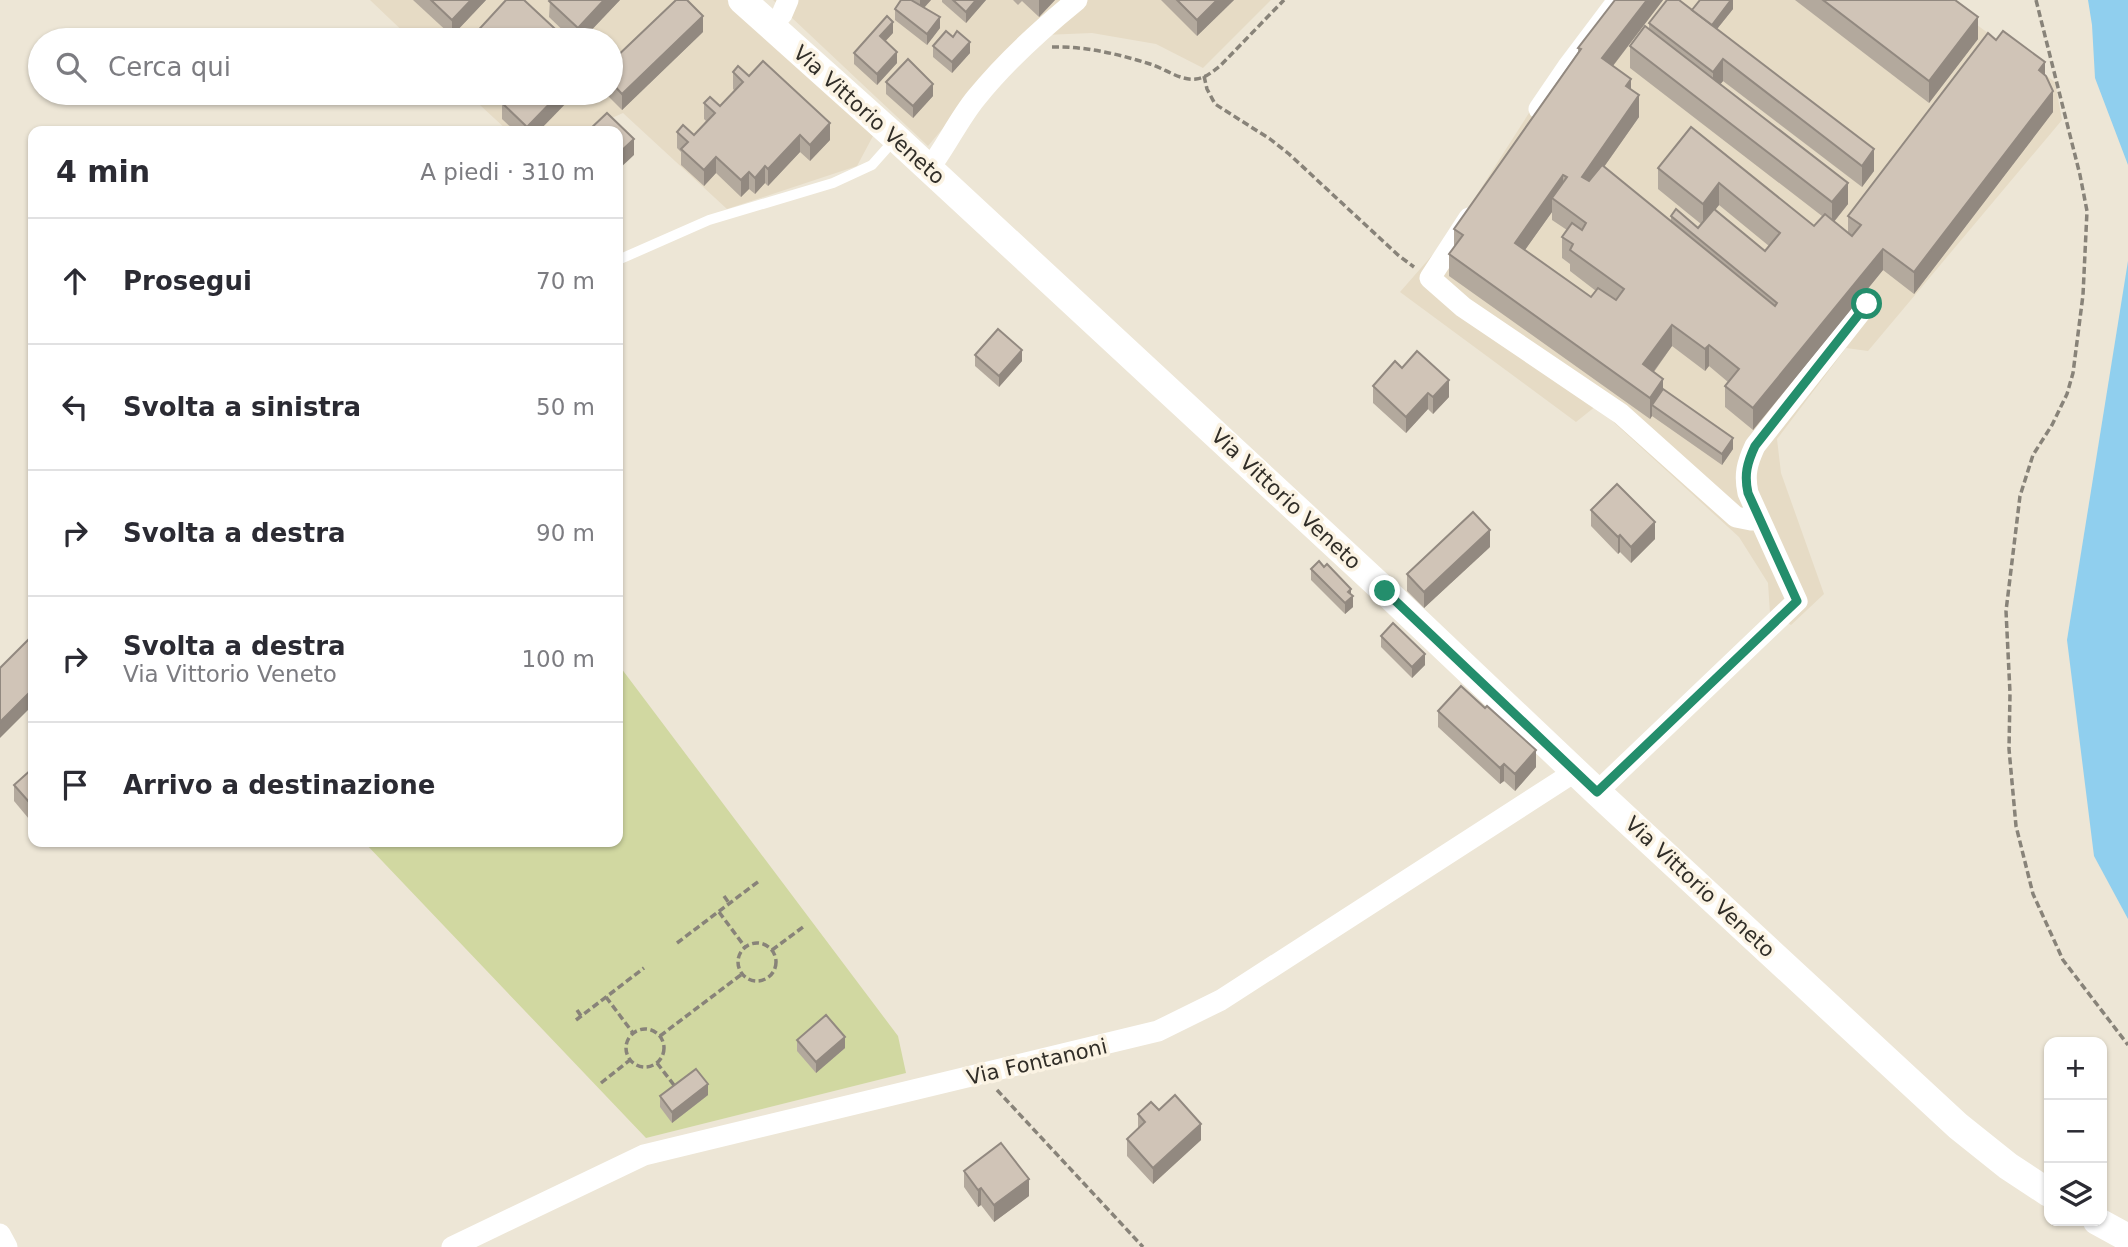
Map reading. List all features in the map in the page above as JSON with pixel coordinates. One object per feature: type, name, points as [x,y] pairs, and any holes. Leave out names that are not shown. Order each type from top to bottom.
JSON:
[{"type":"main road","name":"Via Vittorio Veneto","points":[[744,1],[1375,581],[1597,792],[1958,1126],[2008,1166],[2044,1190]]},
{"type":"main road","points":[[2106,1226],[2128,1238]]},
{"type":"street","points":[[771,27],[782,14],[788,0]]},
{"type":"street","points":[[928,170],[975,100],[1016,53],[1077,0]]},
{"type":"street","points":[[1524,132],[1569,65],[1618,0]]},
{"type":"street","points":[[1481,199],[1430,278],[1463,307],[1621,414],[1736,517],[1751,520],[1758,517]]},
{"type":"street","points":[[1597,792],[1797,601],[1748,493],[1745,479],[1747,462],[1755,446],[1867,304]]},
{"type":"street","name":"Via Fontanoni","points":[[452,1247],[645,1155],[1129,1040],[1184,1020],[1254,979],[1576,771]]},
{"type":"street","points":[[0,1234],[8,1247]]},
{"type":"lane","points":[[623,259],[709,220],[833,183],[872,165],[896,138]]},
{"type":"path","points":[[1016,53],[1038,47],[1085,49],[1142,61],[1185,78],[1196,79],[1220,66],[1284,0]]},
{"type":"path","points":[[2036,0],[2087,211],[2083,295],[2073,373],[2067,394],[2052,425],[2033,455],[2018,509],[2006,611],[2010,693],[2009,749],[2016,826],[2033,894],[2063,960],[2128,1045]]},
{"type":"path","points":[[1204,76],[1215,104],[1270,139],[1398,255],[1430,278]]},
{"type":"path","points":[[677,943],[759,881]]},
{"type":"path","points":[[724,896],[729,903]]},
{"type":"path","points":[[718,911],[745,947]]},
{"type":"path","points":[[772,950],[803,927]]},
{"type":"path","points":[[762,943],[772,950],[776,963],[771,974],[760,981],[742,974],[738,963],[745,947],[762,943]]},
{"type":"path","points":[[576,1020],[644,968]]},
{"type":"path","points":[[660,1036],[742,974]]},
{"type":"path","points":[[606,997],[633,1033]]},
{"type":"path","points":[[577,1010],[581,1016]]},
{"type":"path","points":[[645,1029],[660,1036],[664,1049],[657,1063],[648,1067],[630,1060],[626,1049],[633,1033],[645,1029]]},
{"type":"path","points":[[601,1083],[630,1060]]},
{"type":"path","points":[[657,1063],[677,1090]]},
{"type":"path","points":[[983,1074],[1143,1247]]},
{"type":"shaded area","points":[[370,0],[727,0],[873,136],[857,166],[727,209],[623,113],[594,126],[503,126],[480,105],[623,105],[623,28],[399,28]]},
{"type":"shaded area","points":[[773,0],[1271,0],[1203,68],[1156,44],[1092,33],[1020,36],[928,146]]},
{"type":"shaded area","points":[[1608,0],[1943,0],[2055,82],[2062,120],[1868,351],[1846,348],[1777,439],[1781,473],[1824,594],[1791,625],[1770,613],[1768,583],[1739,537],[1596,406],[1576,422],[1400,292],[1455,229],[1550,80]]},
{"type":"green space","points":[[623,671],[898,1036],[906,1073],[646,1138],[369,847],[623,847]]},
{"type":"water","points":[[2088,0],[2128,0],[2128,165],[2095,78]]},
{"type":"water","points":[[2128,261],[2128,919],[2094,856],[2067,640]]},
{"type":"building","points":[[431,0],[471,0],[452,20]]},
{"type":"building","points":[[506,0],[524,0],[554,28],[480,28]]},
{"type":"building","points":[[550,0],[604,0],[578,28]]},
{"type":"building","points":[[676,0],[687,0],[703,16],[623,93],[623,51]]},
{"type":"building","points":[[901,0],[911,0],[940,17],[927,34],[895,9]]},
{"type":"building","points":[[953,0],[976,0],[966,12]]},
{"type":"building","points":[[1177,0],[1217,0],[1197,20]]},
{"type":"building","points":[[1615,0],[1647,0],[1602,58],[1631,79],[1626,86],[1639,95],[1582,177],[1589,181],[1602,165],[1775,306],[1777,303],[1671,216],[1676,209],[1698,228],[1714,209],[1765,251],[1780,233],[1719,183],[1703,204],[1658,168],[1691,127],[1814,226],[1825,214],[1852,236],[1861,225],[1848,216],[1988,33],[1996,40],[2003,31],[2045,62],[2039,70],[2046,76],[2053,91],[1914,272],[1883,249],[1753,408],[1725,386],[1739,369],[1709,345],[1705,349],[1672,325],[1643,364],[1663,379],[1650,398],[1449,254],[1463,235],[1454,229],[1581,49],[1578,48]],"holes":[[[1563,175],[1567,177],[1552,198],[1586,223],[1582,230],[1572,223],[1562,237],[1573,244],[1570,250],[1624,289],[1616,300],[1598,288],[1591,297],[1515,243]]]},
{"type":"building","points":[[1667,0],[1679,0],[1874,149],[1862,166],[1723,59],[1713,72],[1649,23]]},
{"type":"building","points":[[1700,0],[1731,0],[1712,25],[1692,10]]},
{"type":"building","points":[[1823,0],[1955,0],[1978,17],[1929,81]]},
{"type":"building","points":[[887,16],[893,22],[880,36],[897,52],[877,74],[854,53]]},
{"type":"building","points":[[1645,26],[1848,183],[1832,202],[1630,46]]},
{"type":"building","points":[[946,31],[953,37],[957,31],[970,42],[952,62],[933,46]]},
{"type":"building","points":[[908,59],[933,84],[913,106],[886,82]]},
{"type":"building","points":[[763,61],[830,123],[810,145],[800,135],[768,169],[765,166],[755,178],[749,172],[741,180],[716,157],[704,170],[681,149],[688,142],[677,132],[683,125],[694,135],[715,113],[704,103],[710,97],[720,106],[743,82],[733,72],[738,66],[749,76]]},
{"type":"building","points":[[504,105],[548,105],[528,126]]},
{"type":"building","points":[[607,113],[620,126],[593,126]]},
{"type":"building","points":[[623,128],[634,139],[623,149]]},
{"type":"building","points":[[998,329],[1022,350],[999,376],[975,355]]},
{"type":"building","points":[[1417,351],[1449,380],[1433,397],[1428,393],[1406,417],[1373,386],[1395,361],[1402,368]]},
{"type":"building","points":[[1663,389],[1733,438],[1722,454],[1652,405]]},
{"type":"building","points":[[1617,484],[1655,522],[1631,547],[1591,510]]},
{"type":"building","points":[[1473,512],[1490,530],[1424,592],[1407,574]]},
{"type":"building","points":[[1319,561],[1324,567],[1327,564],[1351,589],[1348,592],[1353,596],[1345,603],[1311,569]]},
{"type":"building","points":[[1393,623],[1425,654],[1412,667],[1381,636]]},
{"type":"building","points":[[28,640],[28,694],[0,722],[0,668]]},
{"type":"building","points":[[1461,686],[1536,750],[1515,774],[1504,764],[1500,768],[1438,711]]},
{"type":"building","points":[[28,772],[28,801],[14,785]]},
{"type":"building","points":[[826,1015],[845,1037],[816,1062],[797,1040]]},
{"type":"building","points":[[696,1069],[708,1084],[672,1112],[660,1096]]},
{"type":"building","points":[[1175,1095],[1201,1124],[1153,1168],[1127,1139],[1145,1122],[1138,1114],[1151,1102],[1159,1110]]},
{"type":"building","points":[[1001,1143],[1029,1179],[994,1205],[964,1171]]},
{"type":"route","points":[[1385,591],[1597,792],[1797,601],[1748,493],[1745,479],[1747,462],[1755,446],[1867,304]]}]
